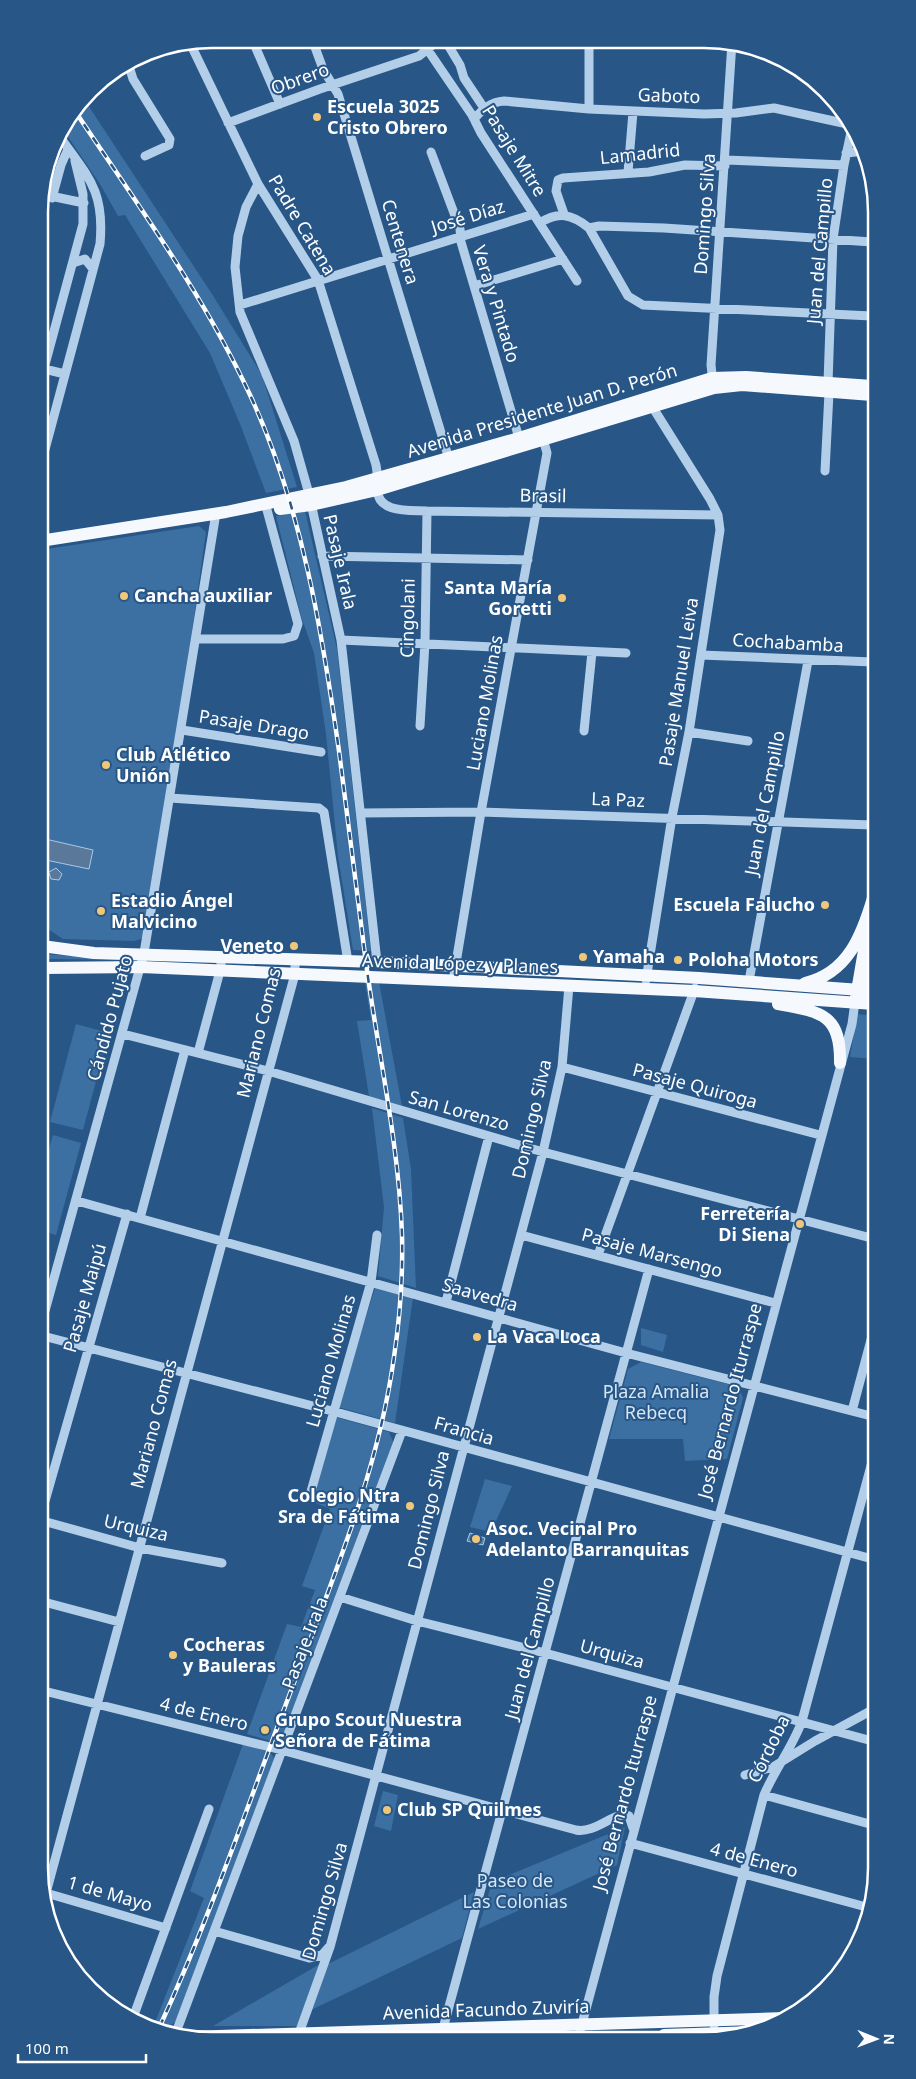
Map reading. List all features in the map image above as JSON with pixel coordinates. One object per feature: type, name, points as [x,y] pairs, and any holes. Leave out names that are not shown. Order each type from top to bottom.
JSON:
[{"type":"main road","name":"Avenida Presidente Juan D. Perón","points":[[221,512],[267,510],[378,485],[713,383],[746,377],[868,394]]},
{"type":"main road","name":"Avenida Presidente Juan D. Perón","points":[[829,388],[868,386]]},
{"type":"main road","name":"Avenida Presidente Juan D. Perón","points":[[378,485],[449,459],[519,438],[542,436]]},
{"type":"main road","name":"Avenida Presidente Juan D. Perón","points":[[48,540],[310,500]]},
{"type":"main road","points":[[794,985],[820,978],[840,964],[851,952],[862,933],[868,912]]},
{"type":"main road","name":"Avenida López y Planes","points":[[48,946],[76,952],[144,953],[455,966],[646,982],[694,991],[865,1003]]},
{"type":"main road","name":"Avenida López y Planes","points":[[48,968],[142,967],[569,986],[699,978],[867,990]]},
{"type":"main road","name":"José Bernardo Iturraspe","points":[[865,1003],[868,974]]},
{"type":"main road","points":[[724,993],[791,1006],[821,1016],[832,1024],[839,1036],[840,1063]]},
{"type":"main road","name":"Avenida Facundo Zuviría","points":[[477,2032],[581,2029],[714,2020],[768,2018]]},
{"type":"street","points":[[256,48],[280,104]]},
{"type":"street","name":"Centenera","points":[[315,48],[323,69],[338,94],[449,459]]},
{"type":"street","name":"Obrero","points":[[228,123],[419,56],[431,48]]},
{"type":"street","points":[[446,48],[460,65],[464,78],[484,108],[474,118]]},
{"type":"street","points":[[589,48],[589,109]]},
{"type":"street","name":"Padre Catena","points":[[193,49],[258,184],[318,280],[378,485]]},
{"type":"street","name":"Pasaje Mitre","points":[[428,50],[474,118],[481,133],[577,280]]},
{"type":"street","name":"Domingo Silva","points":[[713,383],[714,309],[726,163],[732,50]]},
{"type":"street","points":[[130,69],[133,79],[170,140],[169,145],[145,156]]},
{"type":"street","name":"Gaboto","points":[[484,108],[504,101],[633,112],[728,114],[760,109],[780,109],[842,122]]},
{"type":"street","points":[[628,172],[633,112]]},
{"type":"street","name":"Juan del Campillo","points":[[825,471],[833,238],[850,135]]},
{"type":"street","points":[[48,438],[100,244],[102,223],[99,203],[85,171],[63,142]]},
{"type":"street","points":[[846,152],[857,151]]},
{"type":"street","name":"Vera y Pintado","points":[[431,152],[460,229],[460,237],[519,438]]},
{"type":"street","points":[[52,198],[61,165],[70,153]]},
{"type":"street","points":[[48,348],[83,224],[82,182],[70,153]]},
{"type":"street","name":"Lamadrid","points":[[564,214],[556,191],[558,180],[576,176],[615,175],[628,172],[649,172],[685,165],[726,163],[844,165]]},
{"type":"street","name":"Pasaje Irala","points":[[258,184],[246,207],[238,236],[235,267],[241,318],[280,404],[294,441],[310,500],[341,640],[377,962]]},
{"type":"street","points":[[49,197],[84,203]]},
{"type":"street","name":"José Díaz","points":[[240,305],[534,214]]},
{"type":"street","points":[[540,223],[552,215],[564,214],[573,217],[589,228],[628,296],[643,305],[868,316]]},
{"type":"street","points":[[589,228],[599,226],[833,238],[868,242]]},
{"type":"street","points":[[73,263],[85,259],[93,269]]},
{"type":"street","points":[[474,286],[563,259]]},
{"type":"street","points":[[48,370],[65,374]]},
{"type":"street","points":[[650,403],[718,515]]},
{"type":"street","name":"Luciano Molinas","points":[[453,981],[481,812],[547,453],[542,436]]},
{"type":"street","name":"Brasil","points":[[378,485],[381,500],[393,509],[718,515]]},
{"type":"street","points":[[196,639],[283,639],[294,636],[298,624],[267,510]]},
{"type":"street","name":"Cingolani","points":[[420,726],[425,643],[427,511]]},
{"type":"street","name":"Cándido Pujato","points":[[48,1301],[142,967],[196,639],[221,512]]},
{"type":"street","name":"Pasaje Manuel Leiva","points":[[646,982],[672,818],[689,732],[701,655],[720,530],[718,515]]},
{"type":"street","points":[[322,556],[528,560]]},
{"type":"street","points":[[341,640],[626,653]]},
{"type":"street","points":[[584,731],[592,652]]},
{"type":"street","name":"Cochabamba","points":[[701,655],[808,661],[868,662]]},
{"type":"street","name":"Juan del Campillo","points":[[749,981],[808,661]]},
{"type":"street","name":"Pasaje Drago","points":[[182,730],[321,752]]},
{"type":"street","points":[[689,732],[748,740]]},
{"type":"street","points":[[170,798],[319,808],[324,812],[348,962]]},
{"type":"street","name":"La Paz","points":[[361,813],[481,812],[868,825]]},
{"type":"street","points":[[198,1054],[220,971],[222,956]]},
{"type":"street","name":"Mariano Comas","points":[[49,1881],[294,974],[295,960]]},
{"type":"street","points":[[598,1255],[699,978]]},
{"type":"street","name":"Domingo Silva","points":[[299,2032],[330,1947],[462,1448],[543,1152],[562,1067],[569,986]]},
{"type":"street","name":"José Bernardo Iturraspe","points":[[581,2029],[820,1135],[840,1063],[865,1003]]},
{"type":"street","name":"San Lorenzo","points":[[123,1034],[268,1071],[543,1152],[868,1237]]},
{"type":"street","points":[[140,1218],[185,1050]]},
{"type":"street","name":"Pasaje Quiroga","points":[[562,1067],[820,1135]]},
{"type":"street","points":[[446,1302],[489,1136]]},
{"type":"street","name":"Saavedra","points":[[77,1200],[626,1352],[868,1415]]},
{"type":"street","name":"Pasaje Maipú","points":[[48,1490],[87,1348],[127,1214]]},
{"type":"street","name":"Luciano Molinas","points":[[310,1494],[332,1411],[372,1282],[377,1235]]},
{"type":"street","name":"Pasaje Marsengo","points":[[521,1235],[775,1303]]},
{"type":"street","name":"Juan del Campillo","points":[[442,2032],[649,1269]]},
{"type":"street","name":"Francia","points":[[48,1337],[332,1411],[717,1518],[868,1558]]},
{"type":"street","points":[[852,1411],[868,1351]]},
{"type":"street","name":"Pasaje Irala","points":[[178,2027],[402,1430]]},
{"type":"street","name":"Córdoba","points":[[713,2031],[714,1997],[717,1976],[764,1795],[791,1748],[802,1722],[868,1480]]},
{"type":"street","name":"Urquiza","points":[[48,1523],[140,1548],[222,1563]]},
{"type":"street","name":"Urquiza","points":[[340,1597],[417,1621],[545,1652],[868,1740]]},
{"type":"street","points":[[48,1603],[119,1622]]},
{"type":"street","name":"4 de Enero","points":[[48,1692],[282,1750],[583,1831],[626,1815],[631,1818],[633,1830]]},
{"type":"street","points":[[745,1775],[763,1772],[868,1713]]},
{"type":"street","points":[[764,1795],[868,1824]]},
{"type":"street","points":[[135,2013],[209,1809]]},
{"type":"street","name":"4 de Enero","points":[[630,1843],[864,1906]]},
{"type":"street","name":"1 de Mayo","points":[[50,1896],[166,1928]]},
{"type":"street","points":[[214,1931],[309,1958],[322,1955],[330,1947]]},
{"type":"green space","points":[[87,104],[212,294],[262,375],[297,487],[266,493],[210,353],[125,215],[118,216],[100,184],[67,135]]},
{"type":"green space","points":[[305,511],[337,649],[371,951],[353,950],[338,856],[326,734],[314,653],[301,616],[276,516]]},
{"type":"green space","name":"Club Atlético Unión","points":[[199,526],[206,532],[183,696],[145,931],[141,939],[134,941],[63,939],[48,929],[48,549]]},
{"type":"green space","points":[[48,954],[137,960],[48,959]]},
{"type":"green space","points":[[365,982],[379,982],[402,1106],[369,1096],[357,1021],[371,1020]]},
{"type":"green space","points":[[857,1014],[868,1015],[868,1058],[850,1057]]},
{"type":"green space","points":[[76,1024],[109,1033],[83,1130],[50,1122]]},
{"type":"green space","points":[[372,1108],[403,1118],[411,1169],[416,1288],[378,1276],[384,1207]]},
{"type":"green space","points":[[53,1135],[81,1143],[56,1235],[48,1233],[48,1153]]},
{"type":"green space","points":[[375,1288],[413,1298],[395,1423],[338,1407]]},
{"type":"green space","points":[[641,1328],[667,1335],[663,1352],[641,1345]]},
{"type":"green space","name":"Plaza Amalia Rebecq","points":[[641,1362],[739,1387],[743,1398],[727,1459],[685,1461],[683,1439],[609,1439],[628,1369]]},
{"type":"green space","points":[[335,1417],[389,1432],[393,1442],[280,1744],[247,1734],[287,1624],[301,1627],[315,1590],[302,1586],[330,1509],[313,1502]]},
{"type":"green space","points":[[485,1479],[512,1486],[491,1532],[470,1527]]},
{"type":"green space","points":[[243,1744],[270,1752],[274,1758],[273,1762],[176,2021],[170,2026],[155,2022],[204,1898],[190,1891]]},
{"type":"green space","name":"Club SP Quilmes","points":[[383,1791],[398,1795],[391,1831],[374,1826]]},
{"type":"green space","name":"Paseo de Las Colonias","points":[[625,1827],[617,1865],[478,1929],[492,1882]]},
{"type":"green space","name":"Paseo de Las Colonias","points":[[474,1892],[462,1938],[309,2011],[326,1965]]},
{"type":"green space","points":[[320,1964],[297,2026],[213,2026]]},
{"type":"shaded area","points":[[48,840],[93,850],[89,869],[48,860]]},
{"type":"shaded area","points":[[56,868],[62,874],[59,880],[51,879],[49,873],[48,876],[49,872]]},
{"type":"shaded area","name":"Asoc. Vecinal Pro Adelanto Barranquitas","points":[[470,1533],[485,1538],[483,1545],[467,1541]]},
{"type":"railway","points":[[78,116],[169,251],[232,359],[269,439],[297,526],[317,616],[339,751],[366,963],[397,1167],[402,1235],[401,1296],[394,1357],[387,1401],[365,1486],[336,1571],[227,1863],[161,2023]]},
{"type":"place","name":"Escuela 3025 Cristo Obrero","points":[[317,117]]},
{"type":"place","name":"Cancha auxiliar","points":[[124,596]]},
{"type":"place","name":"Santa María Goretti","points":[[562,598]]},
{"type":"place","name":"Club Atlético Unión","points":[[106,765]]},
{"type":"place","name":"Escuela Falucho","points":[[825,905]]},
{"type":"place","name":"Estadio Ángel Malvicino","points":[[101,911]]},
{"type":"place","name":"Veneto","points":[[294,946]]},
{"type":"place","name":"Yamaha","points":[[583,957]]},
{"type":"place","name":"Poloha Motors","points":[[678,960]]},
{"type":"place","name":"Ferretería Di Siena","points":[[800,1224]]},
{"type":"place","name":"La Vaca Loca","points":[[477,1337]]},
{"type":"place","name":"Colegio Ntra Sra de Fátima","points":[[410,1506]]},
{"type":"place","name":"Asoc. Vecinal Pro Adelanto Barranquitas","points":[[476,1539]]},
{"type":"place","name":"Cocheras y Bauleras","points":[[173,1655]]},
{"type":"place","name":"Grupo Scout Nuestra Señora de Fátima","points":[[265,1730]]},
{"type":"place","name":"Club SP Quilmes","points":[[387,1810]]}]
